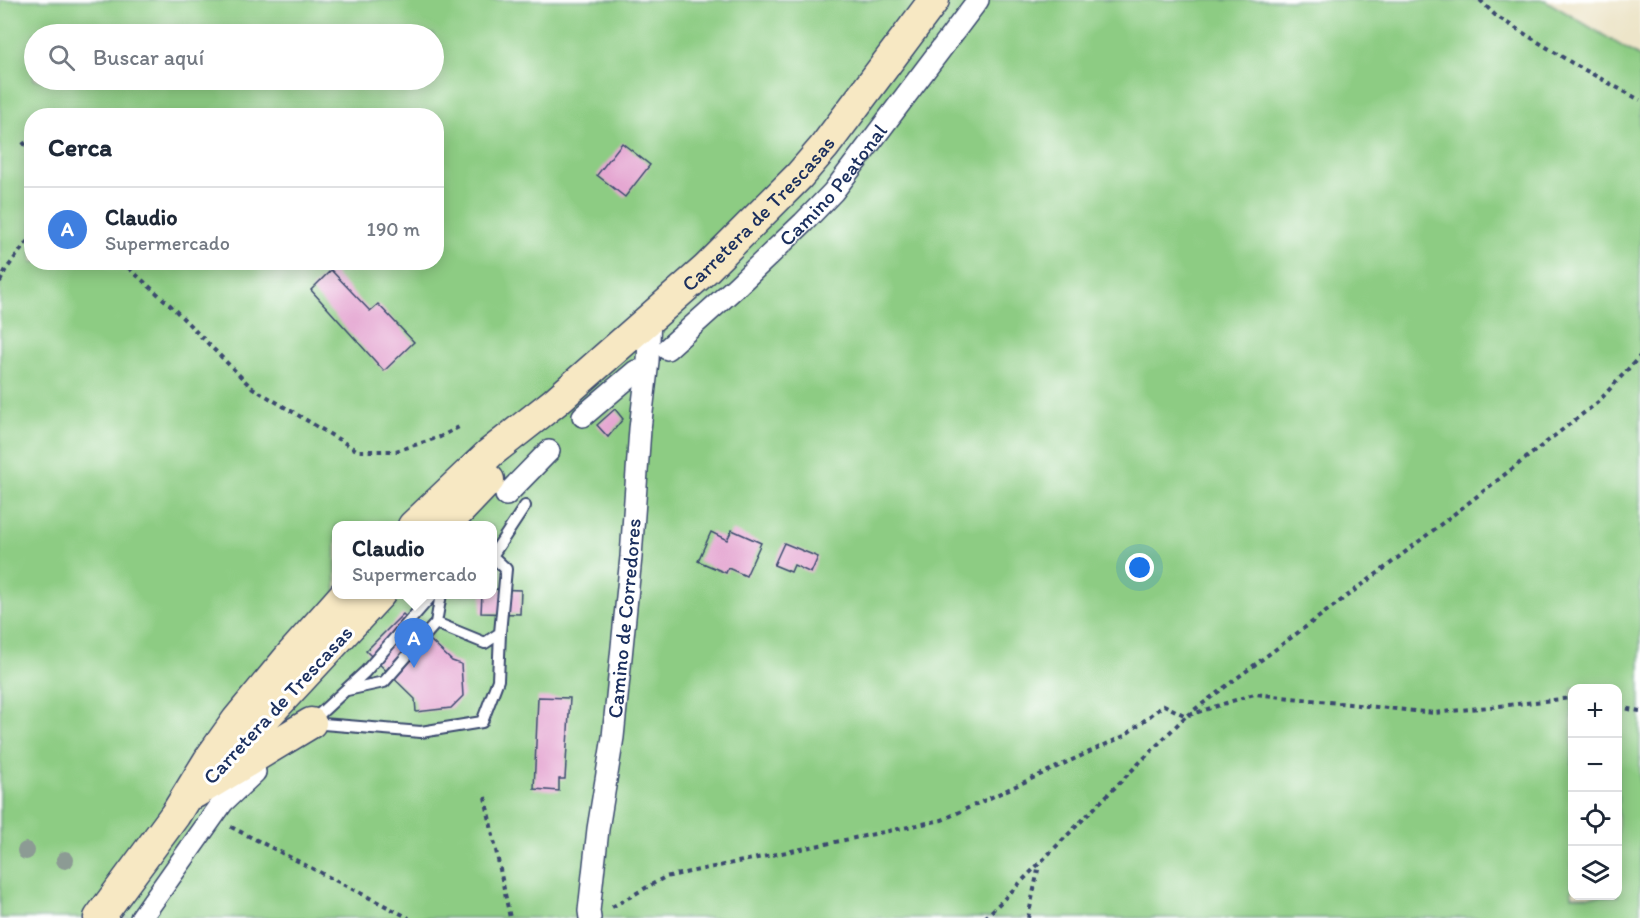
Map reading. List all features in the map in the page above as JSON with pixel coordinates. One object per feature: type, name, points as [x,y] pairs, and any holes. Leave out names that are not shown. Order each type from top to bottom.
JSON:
[{"type":"street","name":"Carretera de Trescasas","points":[[417,521],[490,453],[555,402],[706,269],[799,176],[824,147],[934,0]]},
{"type":"street","name":"Camino Peatonal","points":[[667,349],[744,279],[833,192],[978,0]]},
{"type":"street","name":"Camino de Corredores","points":[[590,918],[598,829],[613,737],[630,569],[650,319]]},
{"type":"street","points":[[583,416],[636,370]]},
{"type":"street","name":"Carretera de Trescasas","points":[[450,521],[513,455],[555,402]]},
{"type":"street","points":[[506,495],[549,451]]},
{"type":"street","points":[[478,521],[513,455]]},
{"type":"street","name":"Carretera de Trescasas","points":[[99,918],[175,815],[210,758],[237,720],[341,599]]},
{"type":"street","points":[[314,629],[348,608],[356,599]]},
{"type":"street","name":"Carretera de Trescasas","points":[[175,815],[203,805],[376,599]]},
{"type":"street","points":[[141,918],[203,805],[311,723]]},
{"type":"street","points":[[203,805],[223,802],[255,772]]},
{"type":"lane","points":[[497,548],[525,506]]},
{"type":"lane","points":[[311,723],[421,732],[482,722],[498,680],[506,569],[497,561]]},
{"type":"lane","points":[[311,723],[346,690],[428,599]]},
{"type":"lane","points":[[346,690],[384,682],[436,623],[440,599]]},
{"type":"lane","points":[[436,623],[485,643],[500,633]]},
{"type":"path","points":[[1480,0],[1496,16],[1640,100]]},
{"type":"path","points":[[0,282],[5,271],[24,246]]},
{"type":"path","points":[[131,270],[170,305],[251,387],[358,451],[396,451],[440,437],[459,427]]},
{"type":"path","points":[[985,918],[1186,716],[1386,567],[1598,402],[1640,356]]},
{"type":"path","points":[[610,908],[665,877],[942,820],[1124,736],[1164,705],[1186,716],[1254,694],[1434,713],[1568,698]]},
{"type":"path","points":[[1622,708],[1640,711]]},
{"type":"path","points":[[485,797],[510,918]]},
{"type":"path","points":[[203,805],[409,918]]},
{"type":"path","points":[[1028,918],[1039,865]]},
{"type":"green space","points":[[0,0],[1545,0],[1640,57],[1640,918],[0,918]]},
{"type":"building","points":[[622,143],[650,165],[625,197],[597,175]]},
{"type":"building","points":[[331,270],[370,311],[378,304],[414,342],[384,371],[311,290]]},
{"type":"building","points":[[615,409],[623,419],[608,437],[597,425]]},
{"type":"building","points":[[732,530],[761,543],[746,576],[728,568],[726,573],[698,561],[711,532],[727,540]]},
{"type":"building","points":[[784,543],[818,557],[811,573],[794,565],[791,572],[774,565]]},
{"type":"building","points":[[497,589],[521,590],[520,614],[481,613],[482,599],[497,599]]},
{"type":"building","points":[[403,614],[452,661],[461,664],[463,696],[451,708],[416,712],[415,699],[366,651]]},
{"type":"building","points":[[538,697],[570,698],[565,779],[559,779],[559,791],[534,789]]},
{"type":"place","name":"Claudio","points":[[414,668]]}]
